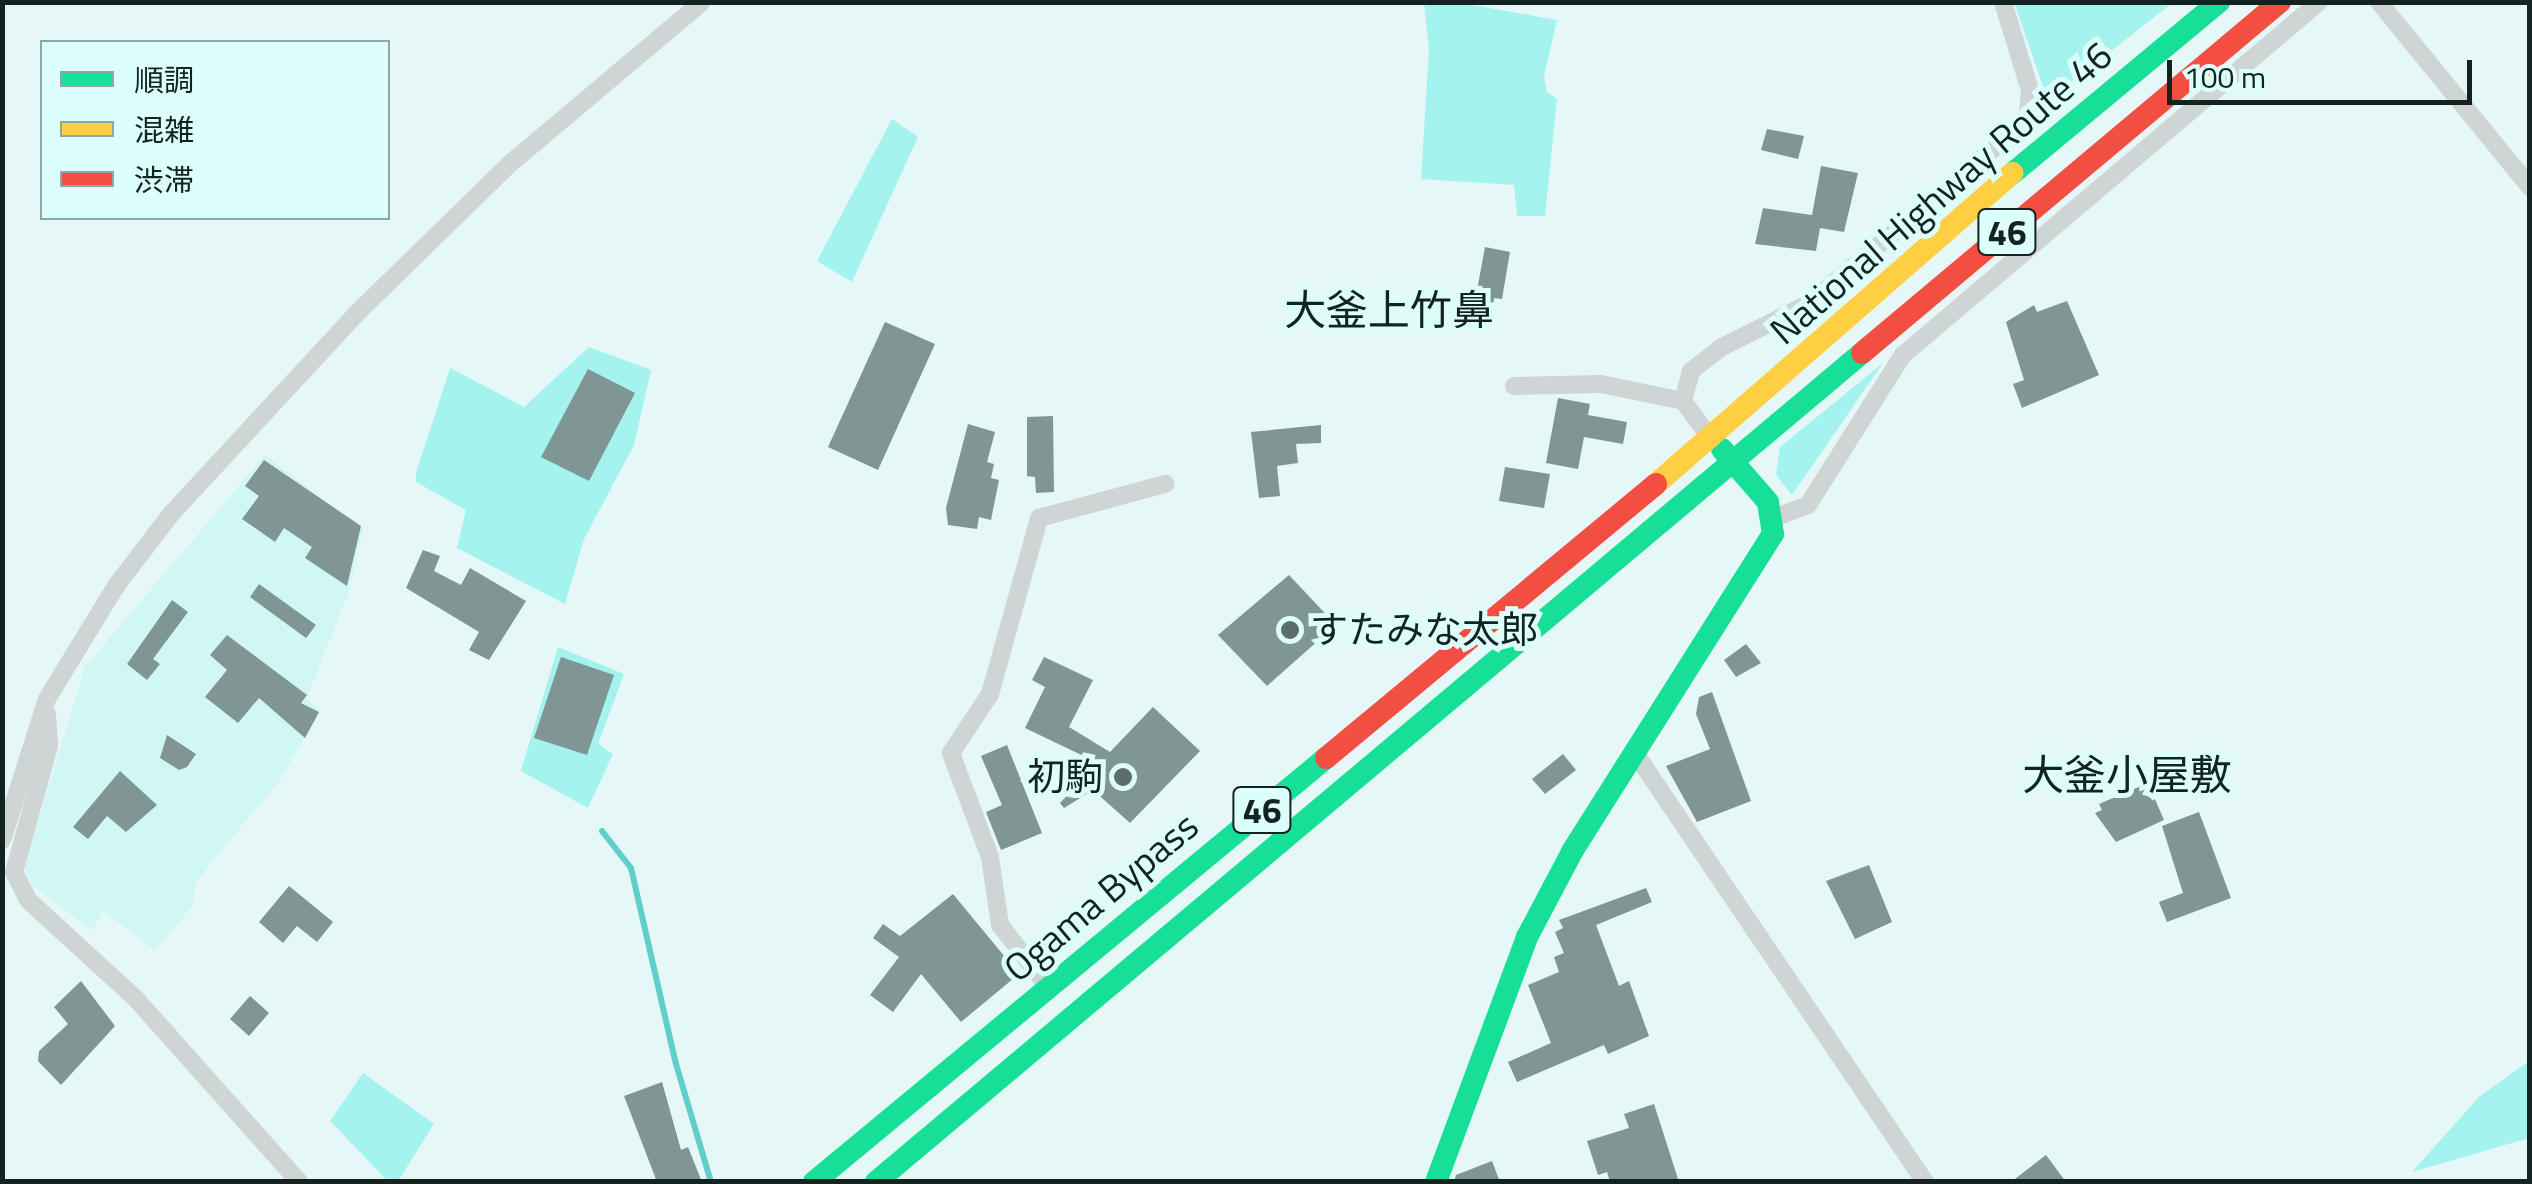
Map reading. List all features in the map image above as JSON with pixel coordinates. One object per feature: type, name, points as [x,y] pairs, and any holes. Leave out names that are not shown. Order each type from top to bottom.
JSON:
[{"type":"main road","name":"National Highway Route 46","points":[[1711,438],[2060,132],[2218,2]]},
{"type":"main road","name":"National Highway Route 46","points":[[1733,460],[2280,2]]},
{"type":"main road","points":[[1436,1182],[1526,937],[1772,534],[1774,518],[1733,460],[1711,438]]},
{"type":"main road","name":"Ogama Bypass","points":[[814,1182],[1711,438]]},
{"type":"main road","name":"Ogama Bypass","points":[[876,1182],[1733,460]]},
{"type":"street","points":[[2,840],[46,698],[116,586],[170,514],[357,313],[512,162],[702,2]]},
{"type":"street","points":[[1684,401],[1690,371],[1720,348],[1810,303],[2027,120],[2030,90],[2004,2]]},
{"type":"street","points":[[1774,518],[1808,505],[1903,355],[2319,2]]},
{"type":"street","points":[[2379,2],[2530,187]]},
{"type":"street","points":[[1514,386],[1601,384],[1684,401],[1711,438]]},
{"type":"street","points":[[1048,987],[1000,925],[990,857],[951,752],[990,694],[1039,518],[1165,484]]},
{"type":"street","points":[[46,698],[49,746],[14,872],[28,900],[138,1000],[299,1182]]},
{"type":"street","points":[[1635,753],[1925,1182]]},
{"type":"shaded area","points":[[2014,2],[2172,2],[2172,3],[2048,101]]},
{"type":"shaded area","points":[[1424,3],[1462,3],[1557,20],[1544,76],[1547,92],[1557,99],[1545,216],[1517,216],[1514,185],[1421,179],[1429,48]]},
{"type":"shaded area","points":[[892,119],[918,137],[852,282],[817,261]]},
{"type":"shaded area","points":[[589,347],[651,370],[634,445],[584,539],[565,604],[457,548],[466,510],[416,482],[416,473],[450,368],[524,407]]},
{"type":"shaded area","points":[[1883,363],[1792,495],[1776,475],[1780,447]]},
{"type":"shaded area","points":[[265,455],[363,530],[348,594],[306,699],[321,710],[279,782],[195,884],[194,904],[155,950],[103,911],[92,931],[31,884],[24,868],[85,667]]},
{"type":"shaded area","points":[[558,647],[624,674],[598,744],[613,754],[588,808],[521,771]]},
{"type":"shaded area","points":[[2529,1061],[2529,1138],[2412,1172],[2479,1097]]},
{"type":"shaded area","points":[[363,1073],[434,1124],[398,1181],[388,1181],[330,1121]]},
{"type":"building","points":[[1767,129],[1804,136],[1798,159],[1761,150]]},
{"type":"building","points":[[1821,166],[1858,173],[1844,232],[1820,228],[1816,251],[1755,244],[1763,208],[1812,215]]},
{"type":"building","points":[[1485,247],[1510,252],[1502,299],[1494,298],[1493,305],[1475,301]]},
{"type":"building","points":[[2067,301],[2099,375],[2022,408],[2013,384],[2024,380],[2006,322],[2034,305],[2037,312]]},
{"type":"building","points":[[885,322],[935,344],[878,470],[828,447]]},
{"type":"building","points":[[588,369],[635,393],[589,481],[541,457]]},
{"type":"building","points":[[1558,398],[1590,404],[1588,415],[1627,422],[1623,444],[1584,437],[1578,469],[1546,463]]},
{"type":"building","points":[[1053,416],[1054,492],[1036,493],[1035,477],[1027,476],[1027,417]]},
{"type":"building","points":[[968,424],[995,432],[987,462],[994,464],[991,478],[999,480],[991,520],[979,517],[977,529],[948,525],[946,508]]},
{"type":"building","points":[[1321,425],[1321,443],[1296,444],[1298,463],[1277,466],[1280,496],[1259,498],[1251,432]]},
{"type":"building","points":[[264,460],[361,526],[347,586],[305,558],[312,547],[284,528],[275,542],[242,519],[259,496],[245,486]]},
{"type":"building","points":[[1505,467],[1550,474],[1544,508],[1499,501]]},
{"type":"building","points":[[423,550],[440,556],[434,571],[461,585],[470,568],[526,601],[489,660],[469,650],[479,632],[406,588]]},
{"type":"building","points":[[1289,575],[1336,625],[1267,686],[1218,635]]},
{"type":"building","points":[[259,584],[316,625],[306,638],[250,597]]},
{"type":"building","points":[[172,600],[188,612],[153,659],[160,664],[147,680],[127,664]]},
{"type":"building","points":[[227,635],[307,695],[301,703],[319,712],[305,738],[259,698],[238,723],[205,697],[227,670],[210,655]]},
{"type":"building","points":[[1746,644],[1761,663],[1736,677],[1724,660]]},
{"type":"building","points":[[561,657],[614,675],[587,755],[534,738]]},
{"type":"building","points":[[1044,657],[1093,680],[1069,727],[1110,752],[1153,707],[1200,751],[1130,823],[1093,790],[1064,808],[1060,803],[1098,763],[1025,728],[1045,687],[1032,680]]},
{"type":"building","points":[[1712,692],[1751,801],[1697,822],[1666,766],[1710,749],[1696,714],[1699,697]]},
{"type":"building","points":[[167,735],[196,754],[187,767],[179,770],[160,758]]},
{"type":"building","points":[[1007,745],[1042,833],[1001,850],[986,812],[1002,805],[981,756]]},
{"type":"building","points":[[1563,754],[1576,770],[1545,794],[1532,779]]},
{"type":"building","points":[[120,771],[157,805],[126,832],[107,816],[88,839],[73,827]]},
{"type":"building","points":[[2148,783],[2164,820],[2116,842],[2095,813],[2102,810],[2099,804]]},
{"type":"building","points":[[2199,812],[2231,898],[2167,922],[2159,902],[2183,893],[2162,826]]},
{"type":"building","points":[[1869,865],[1892,922],[1855,939],[1826,881]]},
{"type":"building","points":[[289,886],[333,922],[317,942],[297,926],[283,943],[259,922]]},
{"type":"building","points":[[1646,888],[1652,902],[1596,925],[1619,986],[1629,981],[1649,1036],[1608,1054],[1604,1045],[1517,1082],[1508,1062],[1551,1043],[1528,985],[1559,972],[1554,957],[1564,953],[1555,932],[1563,928],[1559,920]]},
{"type":"building","points":[[953,894],[1019,974],[961,1022],[921,974],[893,1012],[870,995],[899,957],[873,938],[883,924],[900,936]]},
{"type":"building","points":[[81,981],[115,1026],[61,1085],[38,1061],[39,1051],[68,1024],[54,1007]]},
{"type":"building","points":[[250,996],[269,1013],[249,1036],[230,1019]]},
{"type":"building","points":[[662,1082],[681,1150],[688,1147],[702,1182],[657,1182],[624,1096]]},
{"type":"building","points":[[1654,1104],[1679,1182],[1610,1182],[1607,1172],[1598,1175],[1587,1141],[1629,1128],[1624,1114]]},
{"type":"building","points":[[2046,1155],[2066,1182],[2011,1182]]},
{"type":"building","points":[[1492,1161],[1500,1182],[1454,1182],[1456,1175]]},
{"type":"waterway","points":[[602,831],[631,868],[676,1064],[711,1182]]},
{"type":"traffic: fast","points":[[2013,173],[2219,2]]},
{"type":"traffic: fast","points":[[876,1182],[1862,353]]},
{"type":"traffic: fast","points":[[1436,1182],[1527,937],[1573,850],[1773,534],[1768,502],[1722,449]]},
{"type":"traffic: fast","points":[[814,1182],[1326,758]]},
{"type":"traffic: slow","points":[[1656,484],[2013,173]]},
{"type":"traffic: jam","points":[[1862,353],[2280,2]]},
{"type":"traffic: jam","points":[[1326,758],[1656,484]]},
{"type":"place","name":"すたみな太郎","points":[[1290,630]]},
{"type":"place","name":"初駒","points":[[1123,777]]},
{"type":"district","name":"大釜上竹鼻","points":[[1389,309]]},
{"type":"district","name":"大釜小屋敷","points":[[2127,774]]}]
